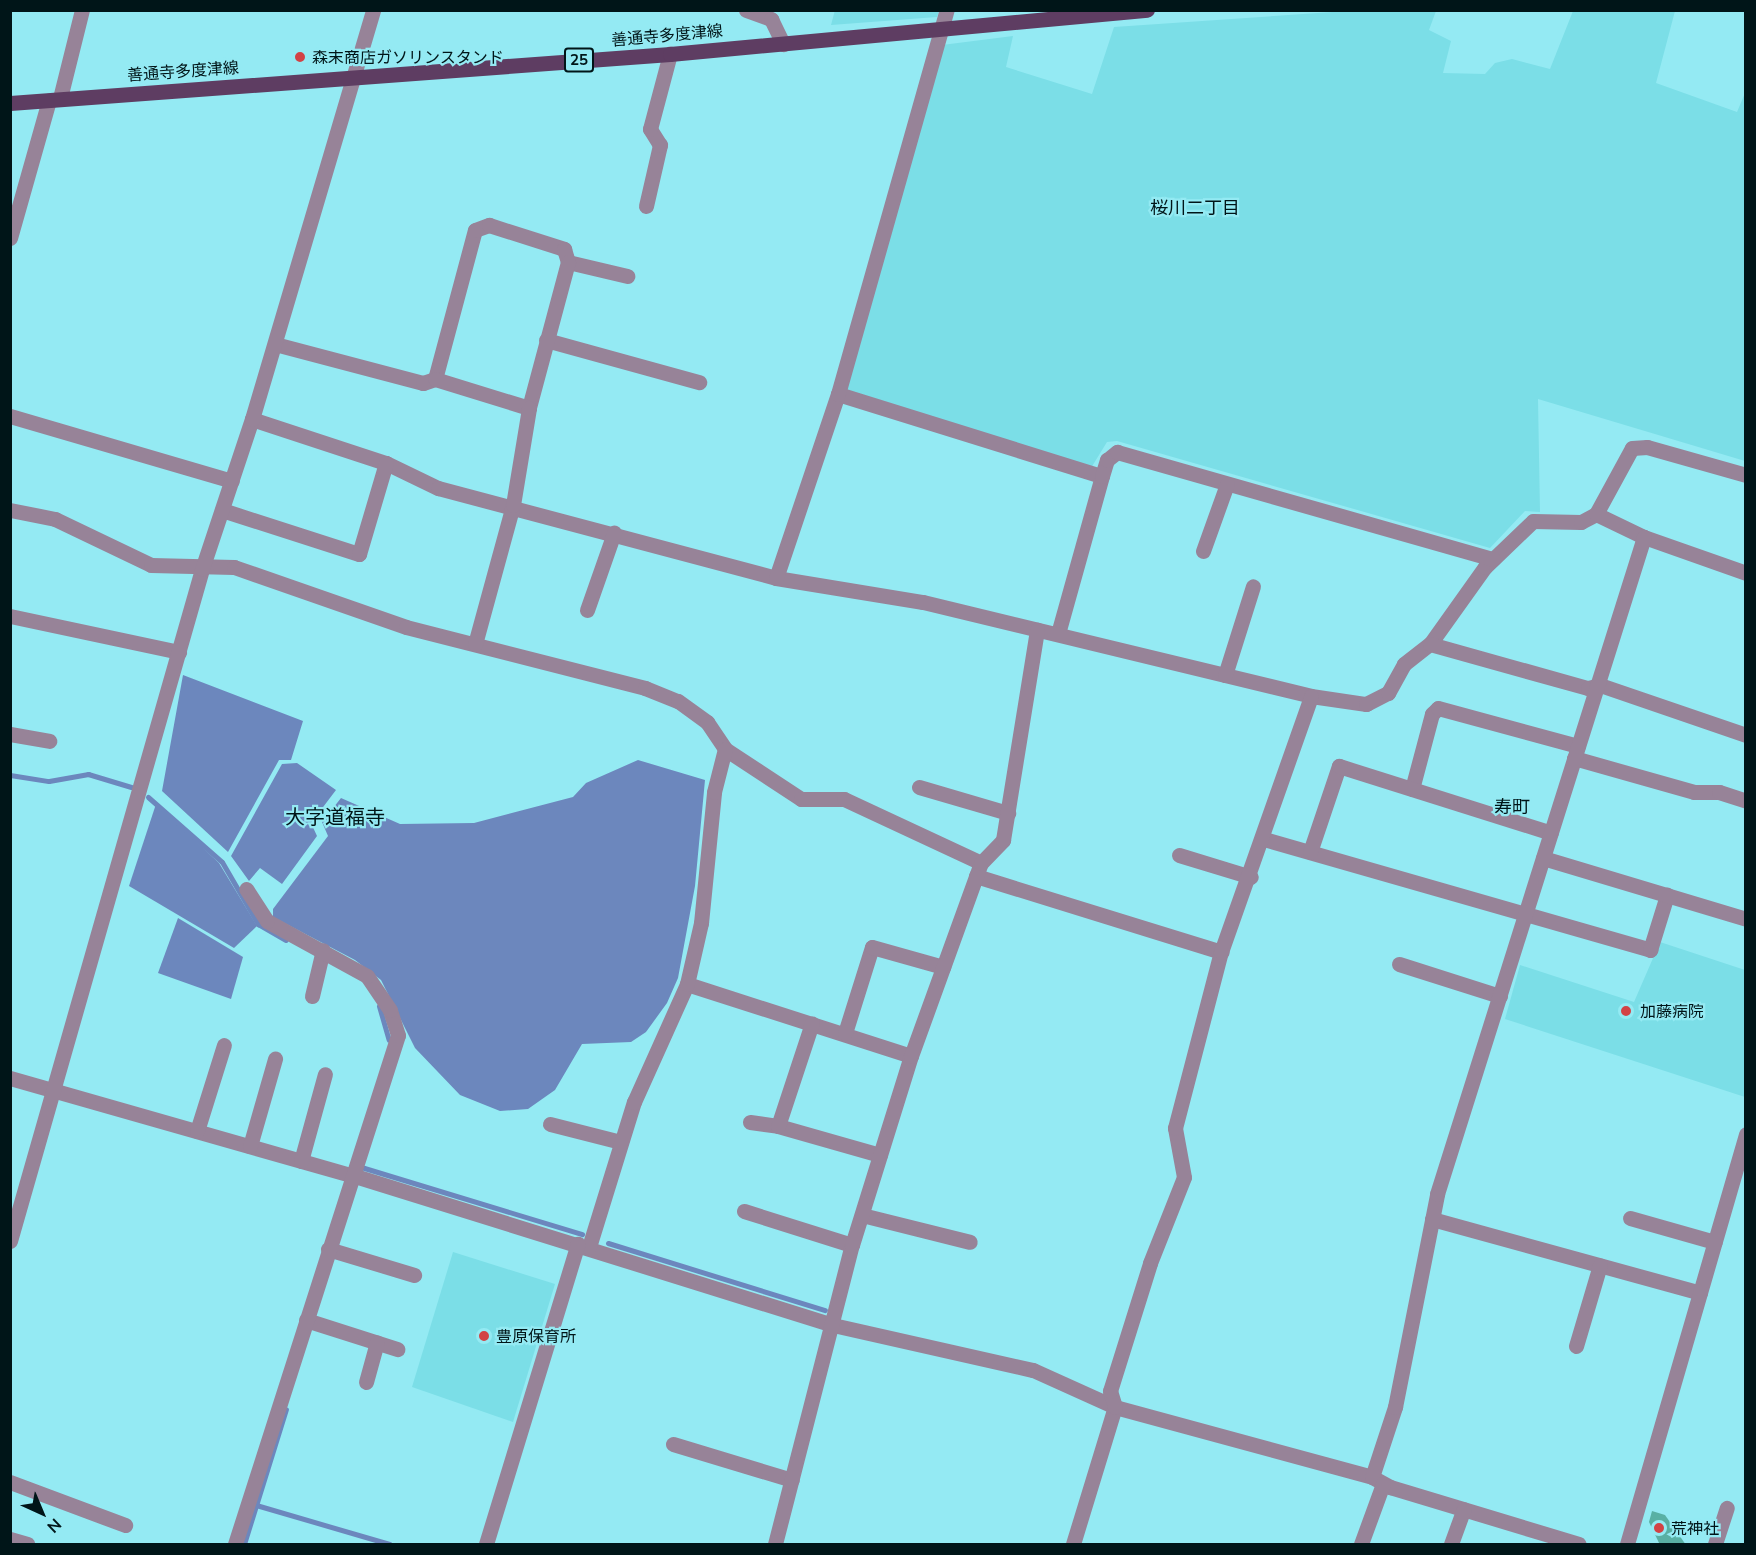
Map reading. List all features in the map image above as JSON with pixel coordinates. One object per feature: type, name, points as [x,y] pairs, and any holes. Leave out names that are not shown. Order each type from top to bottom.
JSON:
[{"type":"main road","name":"善通寺多度津線","points":[[10,103],[670,54],[1147,10]]},
{"type":"street","points":[[10,238],[13,219],[55,99],[82,10]]},
{"type":"street","points":[[10,1241],[202,569],[275,344],[356,76],[373,10]]},
{"type":"street","points":[[746,10],[773,15],[783,44]]},
{"type":"street","points":[[776,578],[838,394],[946,10]]},
{"type":"street","points":[[646,206],[660,145],[650,129],[670,54]]},
{"type":"street","points":[[435,379],[475,230],[489,225],[564,249],[568,262],[529,408],[513,505],[474,644]]},
{"type":"street","points":[[568,262],[627,276]]},
{"type":"street","points":[[546,340],[699,382]]},
{"type":"street","points":[[275,344],[423,384],[435,379],[529,408]]},
{"type":"street","points":[[838,394],[1102,476]]},
{"type":"street","points":[[10,416],[232,481]]},
{"type":"street","points":[[252,419],[386,463],[438,488],[513,505],[776,578],[923,602],[1311,696],[1377,702],[1388,693],[1404,664],[1430,644],[1493,559],[1533,521],[1581,522],[1596,514],[1632,448],[1647,447],[1746,475]]},
{"type":"street","points":[[1058,634],[1107,460],[1117,452],[1493,559]]},
{"type":"street","points":[[222,510],[359,554],[386,463]]},
{"type":"street","points":[[1203,551],[1227,484]]},
{"type":"street","points":[[10,510],[55,519],[151,565],[202,569],[234,567],[406,627],[645,688],[678,701],[707,722],[725,749],[801,799],[844,799],[978,869],[1221,952]]},
{"type":"street","points":[[1596,514],[1644,537],[1746,573]]},
{"type":"street","points":[[587,609],[614,533]]},
{"type":"street","points":[[1361,1545],[1395,1407],[1432,1219],[1576,752],[1600,685],[1644,537]]},
{"type":"street","points":[[1225,675],[1252,586]]},
{"type":"street","points":[[10,616],[179,652]]},
{"type":"street","points":[[775,1545],[852,1245],[911,1056],[978,869],[1004,840],[1037,630]]},
{"type":"street","points":[[1430,644],[1588,688],[1600,685],[1746,735]]},
{"type":"street","points":[[1073,1545],[1115,1407],[1110,1391],[1150,1263],[1184,1177],[1175,1128],[1221,952],[1251,877],[1311,696]]},
{"type":"street","points":[[1412,789],[1432,714],[1438,708],[1694,792],[1719,792],[1746,801]]},
{"type":"street","points":[[10,734],[48,741]]},
{"type":"street","points":[[486,1545],[634,1102],[687,984],[701,923],[714,792],[725,749]]},
{"type":"street","points":[[1310,852],[1338,766],[1551,832]]},
{"type":"street","points":[[919,787],[1008,813]]},
{"type":"street","points":[[1264,839],[1650,950],[1667,895]]},
{"type":"street","points":[[1179,855],[1251,877]]},
{"type":"street","points":[[1543,858],[1746,919]]},
{"type":"street","points":[[235,1545],[311,1321],[328,1249],[355,1176],[398,1035],[378,988],[354,966],[267,921],[246,889]]},
{"type":"street","points":[[845,1033],[872,947],[943,967]]},
{"type":"street","points":[[312,996],[323,950]]},
{"type":"street","points":[[1399,964],[1500,996]]},
{"type":"street","points":[[687,984],[911,1056]]},
{"type":"street","points":[[778,1125],[812,1023]]},
{"type":"street","points":[[196,1131],[224,1045]]},
{"type":"street","points":[[250,1146],[274,1059]]},
{"type":"street","points":[[301,1161],[325,1074]]},
{"type":"street","points":[[10,1078],[355,1176],[832,1325],[1033,1370],[1115,1407],[1378,1480],[1464,1509],[1540,1539],[1579,1545]]},
{"type":"street","points":[[750,1122],[778,1125],[880,1155]]},
{"type":"street","points":[[550,1124],[621,1142]]},
{"type":"street","points":[[1627,1545],[1746,1134]]},
{"type":"street","points":[[744,1211],[852,1245]]},
{"type":"street","points":[[862,1215],[970,1242]]},
{"type":"street","points":[[1630,1218],[1715,1242]]},
{"type":"street","points":[[1432,1219],[1700,1293]]},
{"type":"street","points":[[328,1249],[414,1275]]},
{"type":"street","points":[[1576,1346],[1600,1265]]},
{"type":"street","points":[[311,1321],[397,1348]]},
{"type":"street","points":[[366,1382],[377,1342]]},
{"type":"street","points":[[673,1444],[792,1480]]},
{"type":"street","points":[[10,1482],[125,1525]]},
{"type":"street","points":[[1715,1545],[1727,1508]]},
{"type":"street","points":[[1451,1545],[1464,1509]]},
{"type":"street","points":[[10,1539],[27,1545]]},
{"type":"shaded area","points":[[835,10],[939,11],[937,17],[831,25]]},
{"type":"shaded area","points":[[1347,11],[1436,11],[1429,30],[1451,41],[1443,73],[1485,74],[1495,63],[1512,59],[1550,69],[1573,11],[1675,11],[1656,83],[1737,112],[1745,93],[1745,461],[1538,399],[1540,512],[1525,511],[1490,548],[1117,441],[1107,442],[1091,468],[846,390],[942,45],[1013,36],[1006,67],[1092,94],[1114,27]]},
{"type":"shaded area","points":[[183,675],[303,721],[291,760],[279,760],[228,852],[162,791]]},
{"type":"shaded area","points":[[638,760],[705,780],[695,886],[678,978],[667,1003],[646,1032],[631,1042],[582,1044],[555,1090],[528,1109],[500,1111],[460,1095],[415,1048],[381,980],[355,960],[273,917],[273,909],[328,836],[322,822],[341,798],[400,824],[474,823],[573,797],[586,783]]},
{"type":"shaded area","points":[[297,763],[336,790],[311,823],[317,836],[282,884],[260,868],[249,881],[231,856],[282,764]]},
{"type":"shaded area","points":[[156,804],[219,863],[257,926],[234,948],[129,886]]},
{"type":"shaded area","points":[[178,918],[243,957],[231,999],[158,973]]},
{"type":"shaded area","name":"加藤病院","points":[[1660,942],[1745,970],[1745,1097],[1505,1019],[1520,965],[1634,1002]]},
{"type":"shaded area","name":"豊原保育所","points":[[453,1252],[555,1284],[513,1422],[412,1387]]},
{"type":"building","name":"荒神社","points":[[1652,1511],[1665,1515],[1686,1545],[1660,1545],[1649,1522]]},
{"type":"waterway","points":[[10,775],[49,781],[88,774],[131,787]]},
{"type":"waterway","points":[[148,797],[222,862],[258,924],[286,940]]},
{"type":"waterway","points":[[379,1006],[389,1040]]},
{"type":"waterway","points":[[361,1167],[582,1234]]},
{"type":"waterway","points":[[608,1243],[825,1310]]},
{"type":"waterway","points":[[244,1544],[286,1409]]},
{"type":"waterway","points":[[256,1505],[389,1544]]},
{"type":"place","name":"森末商店ガソリンスタンド","points":[[300,57]]},
{"type":"place","name":"加藤病院","points":[[1626,1011]]},
{"type":"place","name":"豊原保育所","points":[[484,1336]]},
{"type":"place","name":"荒神社","points":[[1659,1528]]},
{"type":"district","name":"桜川二丁目","points":[[1195,208]]},
{"type":"district","name":"寿町","points":[[1512,807]]},
{"type":"district","name":"大字道福寺","points":[[335,816]]}]
